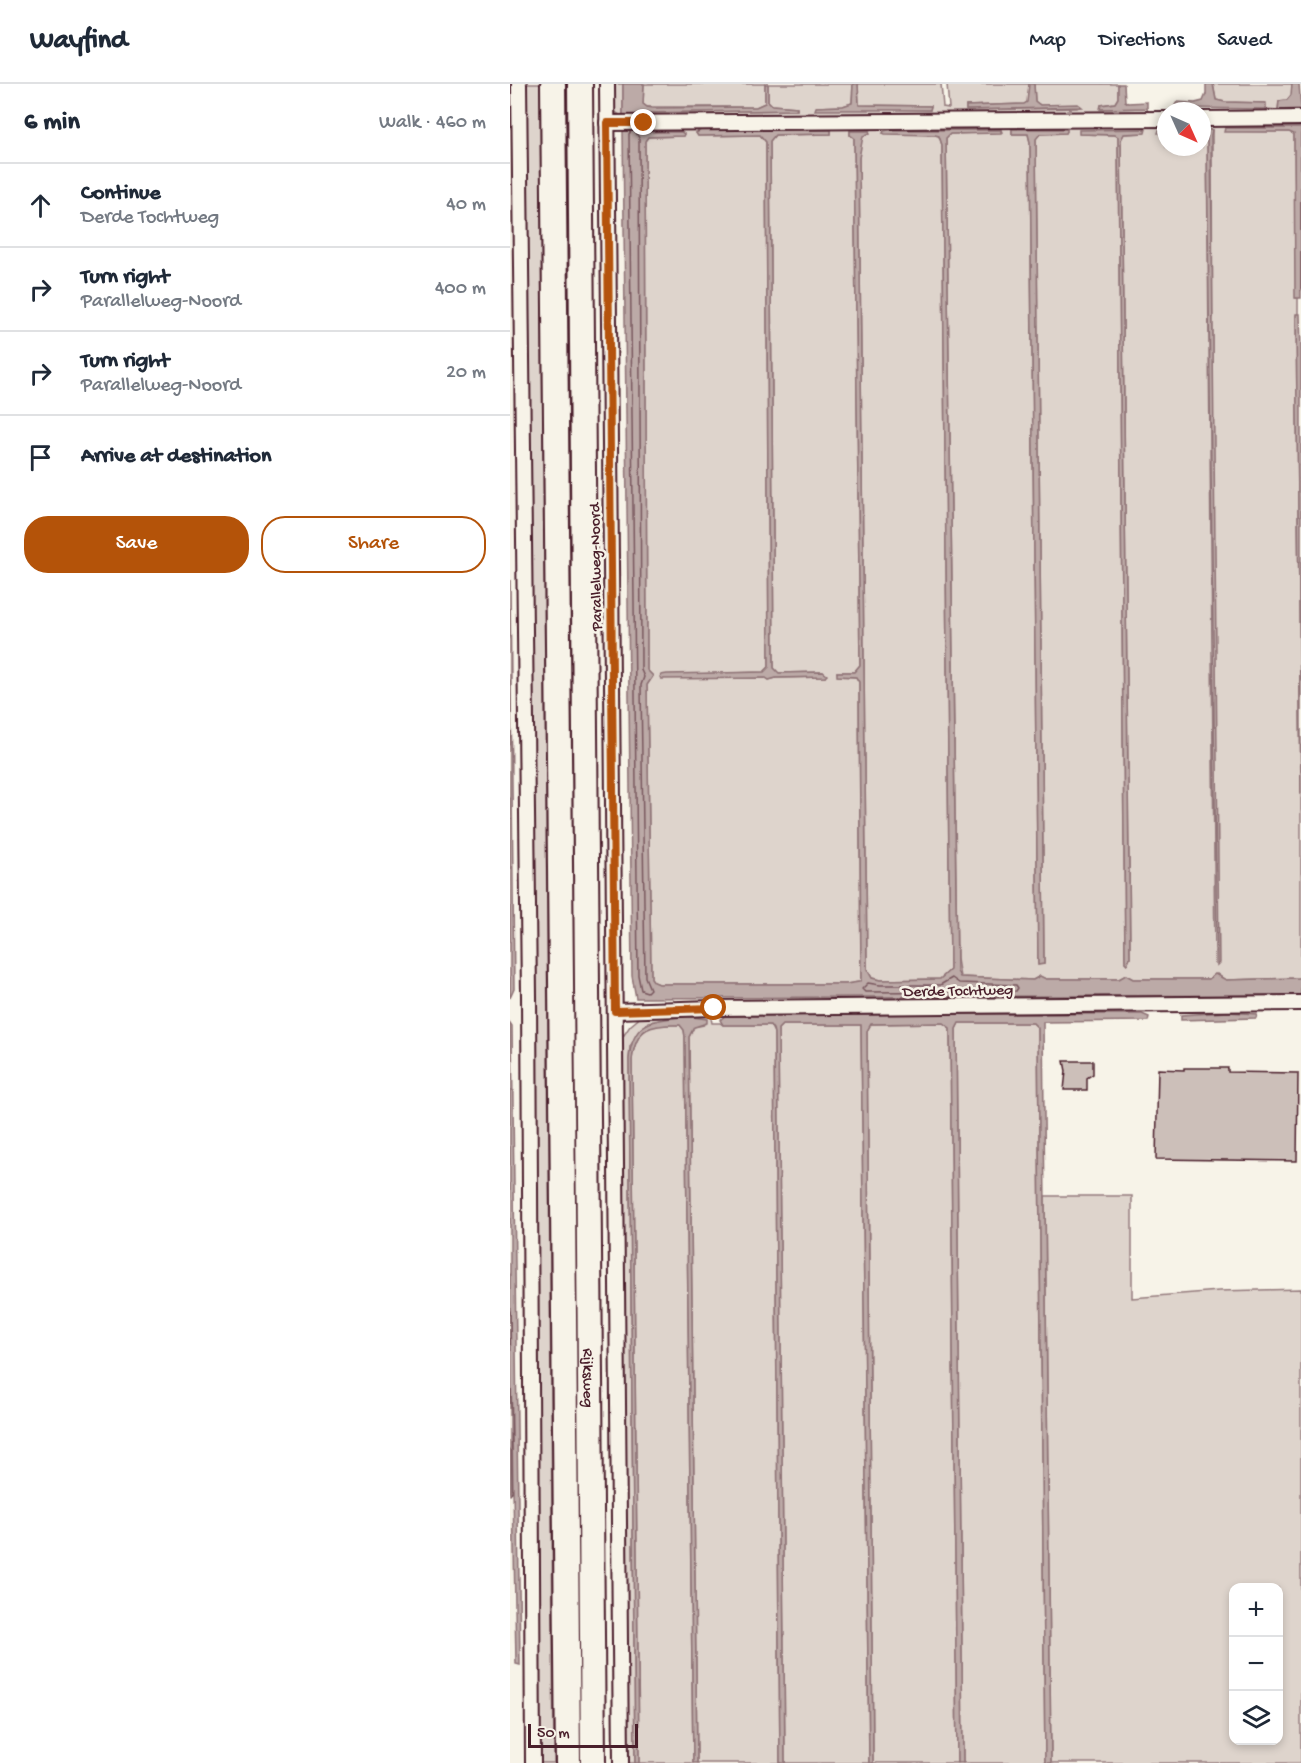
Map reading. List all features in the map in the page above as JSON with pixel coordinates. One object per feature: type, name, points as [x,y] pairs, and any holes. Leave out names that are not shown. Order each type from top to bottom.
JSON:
[{"type":"highway","name":"Rijksweg","points":[[553,84],[568,1763]]},
{"type":"highway","name":"Rijksweg","points":[[580,84],[593,1763]]},
{"type":"street","points":[[519,84],[529,995],[533,1763]]},
{"type":"street","name":"Parallelweg-Noord","points":[[607,84],[611,123],[615,1011]]},
{"type":"street","points":[[1211,119],[1301,118]]},
{"type":"street","points":[[611,123],[1157,120]]},
{"type":"street","name":"Derde Tochtweg","points":[[615,1011],[1301,1003]]},
{"type":"street","name":"Rijksweg","points":[[615,1011],[621,1763]]},
{"type":"shaded area","points":[[525,84],[540,84],[554,1763],[539,1763]]},
{"type":"shaded area","points":[[564,84],[571,84],[586,1763],[579,1763]]},
{"type":"shaded area","points":[[614,84],[623,84],[623,117],[615,112]]},
{"type":"shaded area","points":[[644,84],[765,84],[765,103],[756,107],[647,107],[643,104]]},
{"type":"shaded area","points":[[768,84],[853,84],[852,103],[843,106],[816,107],[930,110],[931,106],[859,105],[858,84],[941,84],[943,107],[949,108],[947,84],[1029,84],[1028,102],[1024,104],[966,106],[966,110],[1077,108],[1081,106],[1040,105],[1035,102],[1034,84],[1118,84],[1118,98],[1115,103],[1101,105],[1101,109],[1147,108],[1148,113],[640,119],[645,113],[797,110],[797,107],[772,105],[768,101]]},
{"type":"shaded area","points":[[1213,84],[1292,84],[1292,95],[1287,100],[1279,101],[1278,110],[1266,109],[1265,103],[1216,100]]},
{"type":"shaded area","points":[[1211,121],[1301,123],[1301,128],[1226,128],[1225,131],[1294,134],[1296,298],[1298,298],[1298,314],[1296,315],[1301,976],[1299,978],[1225,980],[1217,974],[1209,979],[1133,979],[1126,975],[1119,979],[1045,979],[1040,976],[1033,980],[960,977],[957,959],[946,138],[950,134],[1002,132],[1001,130],[889,130],[884,133],[939,136],[942,145],[950,970],[940,979],[880,980],[872,978],[867,969],[859,158],[861,139],[869,131],[850,131],[850,135],[854,137],[860,665],[854,672],[837,672],[838,676],[856,677],[859,682],[861,980],[846,984],[659,984],[654,982],[651,978],[647,685],[653,676],[647,670],[645,141],[648,137],[683,136],[684,134],[681,132],[643,132],[640,128],[1157,122],[1157,156],[1207,156],[1215,964]],"holes":[[[1012,129],[1066,129],[1067,131],[1066,133],[1040,134],[1036,138],[1044,964],[1038,964],[1030,142],[1028,134],[1012,134]],[[701,130],[831,130],[831,134],[775,135],[770,141],[774,668],[778,673],[823,672],[825,677],[769,680],[766,678],[661,675],[764,672],[769,667],[766,142],[760,135],[698,136],[696,133]],[[1145,133],[1124,134],[1121,139],[1130,957],[1127,964],[1125,962],[1118,137],[1079,134]]]},
{"type":"shaded area","points":[[707,1015],[711,1018],[712,1023],[723,1025],[770,1025],[774,1033],[780,1763],[697,1763],[689,1037],[694,1027],[704,1025],[672,1018],[648,1022],[630,1046],[629,1059],[635,1763],[626,1763],[622,1038],[630,1026],[642,1016]]},
{"type":"shaded area","points":[[943,1023],[950,1028],[957,1763],[873,1763],[867,1031],[871,1024]]},
{"type":"shaded area","points":[[959,1023],[1033,1023],[1038,1028],[1045,1763],[963,1763],[956,1029]]},
{"type":"shaded area","points":[[660,1024],[680,1025],[685,1037],[693,1763],[639,1763],[632,1060],[639,1036],[647,1029]]},
{"type":"shaded area","points":[[782,1025],[861,1025],[869,1763],[785,1763],[778,1046],[778,1029]]},
{"type":"shaded area","points":[[1045,1196],[1132,1196],[1132,1298],[1219,1291],[1301,1289],[1301,1763],[1051,1763]]},
{"type":"shaded area","points":[[510,1312],[513,1493],[510,1493]]},
{"type":"water","points":[[623,84],[644,84],[643,104],[653,108],[756,107],[765,103],[765,84],[768,84],[768,101],[772,105],[797,107],[797,110],[645,113],[640,119],[640,128],[643,132],[681,132],[684,134],[683,136],[648,137],[645,141],[647,670],[653,676],[647,685],[651,978],[659,984],[846,984],[861,980],[859,682],[856,677],[837,676],[837,672],[854,672],[860,665],[854,138],[850,135],[850,131],[869,131],[870,133],[863,136],[859,158],[867,969],[872,978],[880,980],[940,979],[950,970],[942,145],[939,136],[935,135],[883,133],[889,130],[1001,130],[1001,133],[950,134],[946,138],[957,971],[960,977],[1033,980],[1040,976],[1046,979],[1119,979],[1126,975],[1133,979],[1209,979],[1215,974],[1226,980],[1299,978],[1301,976],[1301,995],[636,998],[632,976],[623,130],[626,127],[623,117]]},
{"type":"water","points":[[853,84],[858,84],[859,105],[931,106],[930,110],[815,110],[816,107],[843,106],[852,103]]},
{"type":"water","points":[[1029,84],[1034,84],[1035,101],[1040,105],[1078,104],[1082,107],[966,110],[966,106],[1024,104],[1027,102]]},
{"type":"water","points":[[1118,84],[1124,84],[1125,101],[1128,103],[1147,102],[1147,108],[1100,109],[1101,105],[1115,103],[1118,98]]},
{"type":"water","points":[[1206,84],[1213,84],[1216,100],[1266,103],[1266,109],[1211,108],[1211,102],[1199,102],[1203,101]]},
{"type":"water","points":[[1292,84],[1299,84],[1301,109],[1278,110],[1279,101],[1287,100],[1291,95]]},
{"type":"water","points":[[1225,128],[1301,128],[1301,298],[1295,298],[1294,134],[1289,132],[1224,132]]},
{"type":"water","points":[[1012,129],[1067,129],[1066,133],[1040,134],[1036,139],[1044,964],[1038,965],[1030,142],[1028,134],[1012,134]]},
{"type":"water","points":[[1146,129],[1145,133],[1124,134],[1121,140],[1130,957],[1127,964],[1125,962],[1118,137],[1079,134],[1079,130]]},
{"type":"water","points":[[701,130],[831,130],[831,134],[775,135],[770,141],[774,668],[779,673],[823,672],[827,675],[825,677],[769,680],[766,678],[661,679],[660,677],[667,674],[764,672],[769,667],[766,142],[760,135],[698,136],[696,133]]},
{"type":"water","points":[[1211,135],[1219,963],[1217,965],[1207,156],[1211,156]]},
{"type":"water","points":[[1296,314],[1300,314],[1301,350],[1301,793]]},
{"type":"water","points":[[510,580],[514,989],[510,998]]},
{"type":"water","points":[[1228,1012],[1257,1014],[1256,1018],[1181,1020],[1181,1015]]},
{"type":"water","points":[[1142,1014],[1149,1017],[1148,1021],[1043,1022],[1051,1763],[1045,1763],[1038,1028],[1033,1023],[959,1023],[956,1029],[963,1763],[957,1763],[950,1028],[943,1023],[871,1024],[867,1031],[873,1763],[869,1763],[861,1025],[782,1025],[778,1029],[785,1763],[780,1763],[774,1033],[770,1025],[723,1025],[720,1020],[725,1016]]},
{"type":"water","points":[[685,1016],[707,1019],[707,1023],[694,1027],[689,1037],[697,1763],[693,1763],[685,1037],[680,1025],[660,1025],[641,1034],[637,1040],[632,1060],[639,1763],[635,1763],[629,1059],[635,1037],[646,1025],[663,1019]]},
{"type":"water","points":[[510,1023],[512,1026],[520,1665],[516,1664],[510,1312]]},
{"type":"building","points":[[1064,1061],[1093,1061],[1093,1074],[1087,1078],[1087,1090],[1064,1090],[1066,1071]]},
{"type":"building","points":[[1184,1068],[1228,1068],[1228,1072],[1298,1073],[1297,1161],[1156,1159],[1158,1069],[1184,1070]]},
{"type":"route","points":[[644,123],[607,123],[615,1011],[714,1008]]}]
